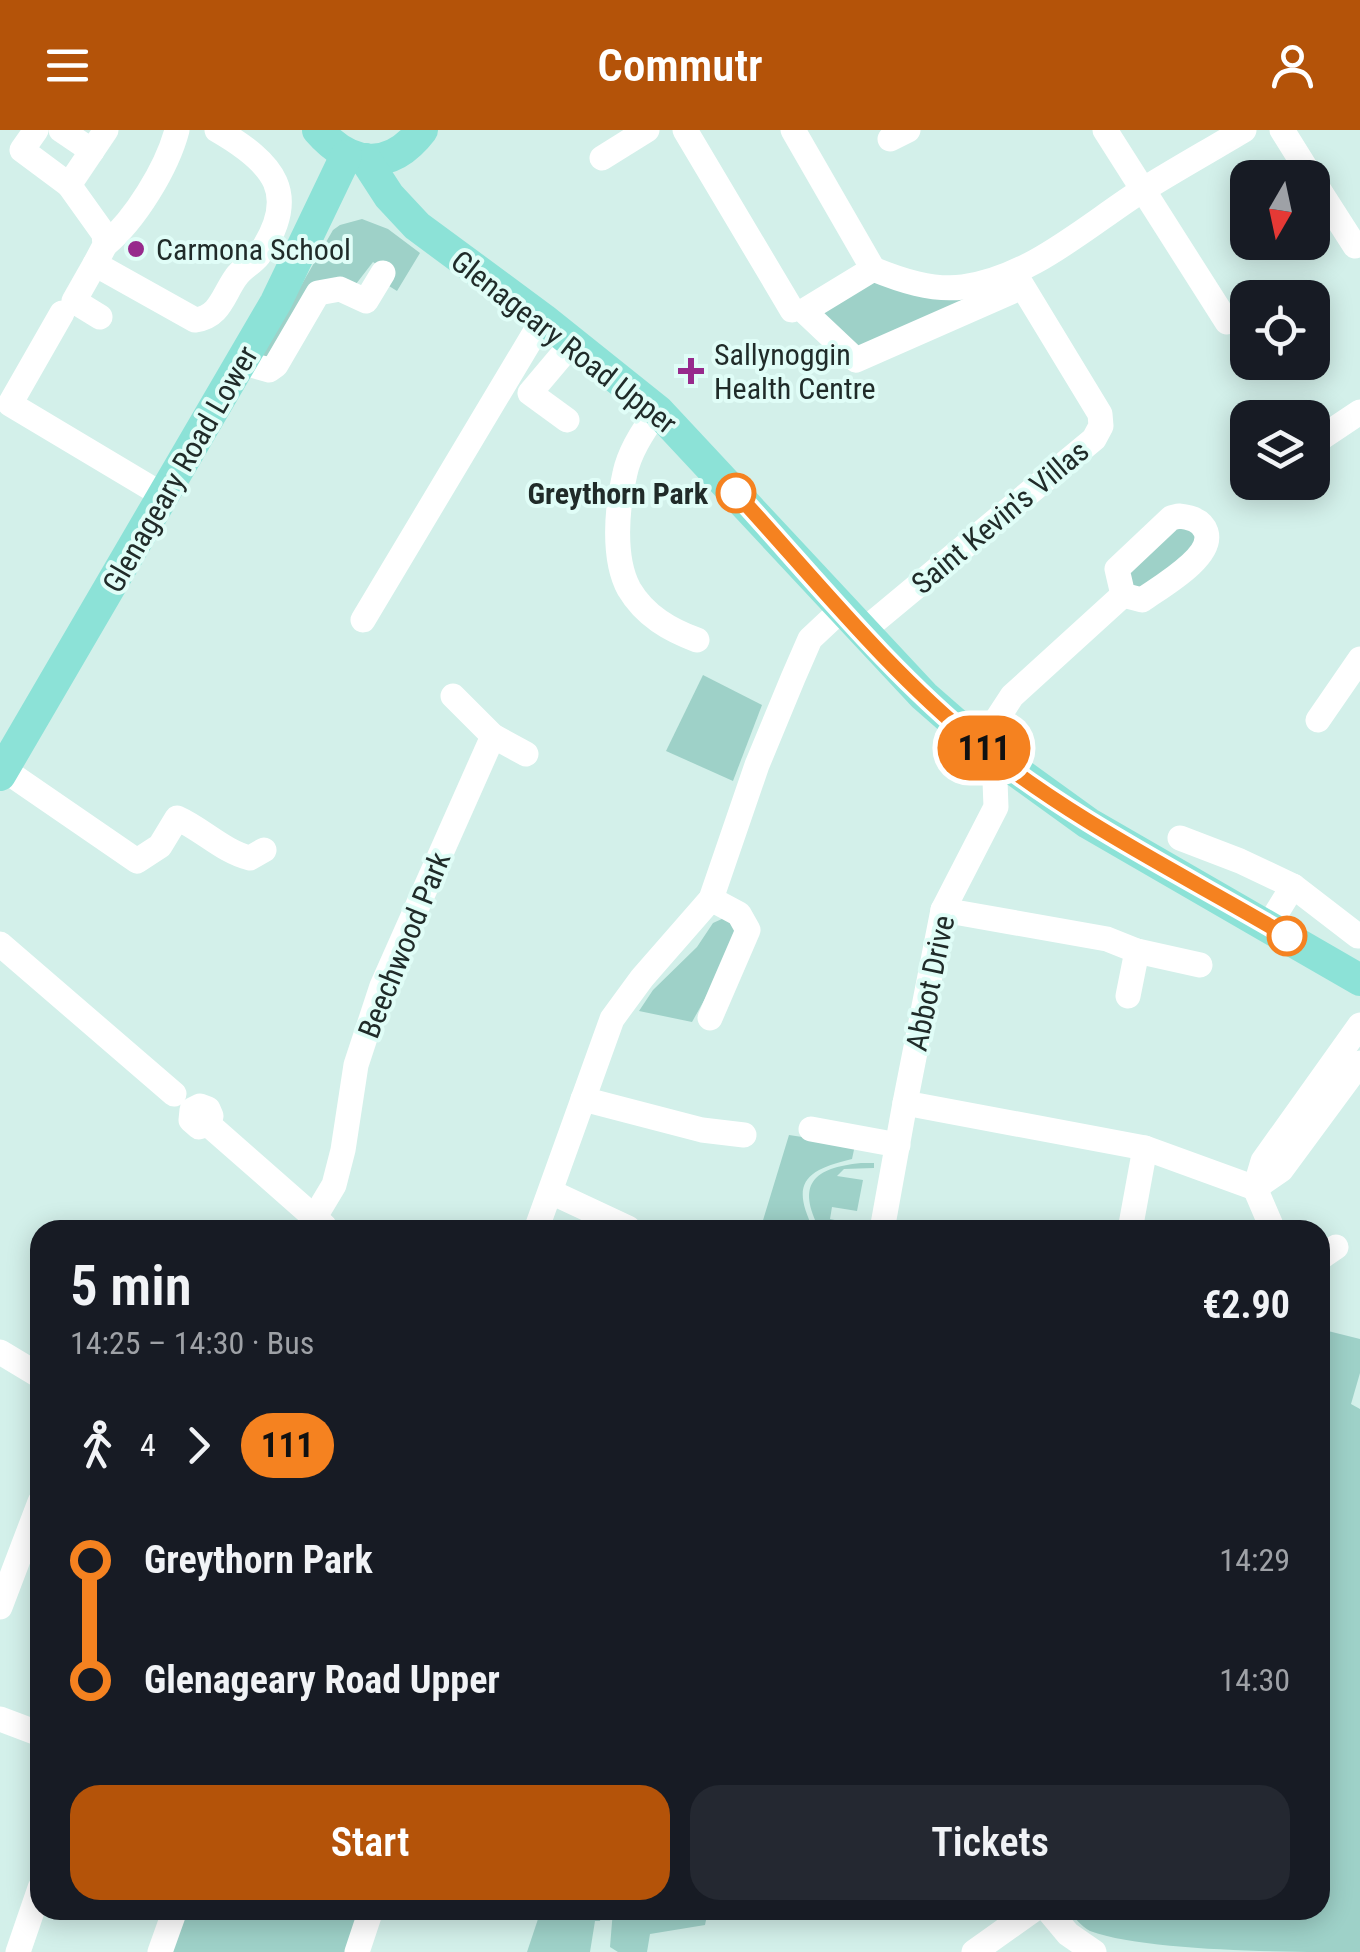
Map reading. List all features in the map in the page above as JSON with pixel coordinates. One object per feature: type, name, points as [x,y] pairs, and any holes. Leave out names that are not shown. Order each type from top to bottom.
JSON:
[{"type":"main road","name":"Glenageary Road Upper","points":[[318,130],[334,148],[355,157],[407,217],[658,411],[924,696],[987,750],[1088,823],[1360,980]]},
{"type":"main road","points":[[355,157],[387,158],[413,140]]},
{"type":"main road","points":[[407,217],[413,140]]},
{"type":"main road","name":"Glenageary Road Lower","points":[[2,772],[242,362],[355,157]]},
{"type":"street","points":[[36,130],[22,150],[69,186],[104,234],[100,255]]},
{"type":"street","points":[[62,130],[99,141],[69,186]]},
{"type":"street","points":[[100,317],[74,301],[100,255],[119,234],[170,156],[177,130]]},
{"type":"street","points":[[100,255],[195,320],[208,318],[218,309],[235,278],[258,256],[268,239],[280,216],[282,196],[263,164],[242,144],[218,130]]},
{"type":"street","points":[[602,158],[647,130]]},
{"type":"street","points":[[686,130],[798,310],[856,360],[1018,280],[1142,190],[1244,130]]},
{"type":"street","points":[[792,130],[872,269],[898,279],[944,288],[1018,280]]},
{"type":"street","points":[[1104,130],[1227,322]]},
{"type":"street","points":[[1282,130],[1301,160]]},
{"type":"street","points":[[1330,206],[1355,246]]},
{"type":"street","points":[[798,310],[872,269]]},
{"type":"street","points":[[242,362],[269,370],[276,365],[318,293],[340,289],[366,301],[383,273]]},
{"type":"street","name":"Saint Kevin's Villas","points":[[852,620],[1094,439],[1100,414],[1018,280]]},
{"type":"street","points":[[62,313],[10,404],[164,496]]},
{"type":"street","points":[[363,620],[543,319]]},
{"type":"street","points":[[566,420],[530,394],[573,342]]},
{"type":"street","points":[[658,411],[641,434],[625,471],[619,519],[620,562],[630,590],[664,628],[696,640]]},
{"type":"street","points":[[1330,432],[1360,412]]},
{"type":"street","points":[[987,750],[1012,696],[1123,596]]},
{"type":"street","points":[[540,1220],[612,1019],[711,899],[757,765],[810,639],[852,620]]},
{"type":"street","points":[[1318,720],[1360,659]]},
{"type":"street","points":[[453,696],[493,736],[526,754]]},
{"type":"street","name":"Beechwood Park","points":[[318,1220],[334,1185],[356,1065],[382,986],[493,736]]},
{"type":"street","name":"Abbot Drive","points":[[884,1220],[943,910],[996,807],[987,750]]},
{"type":"street","points":[[2,772],[137,861],[160,846],[177,818],[198,827],[240,856],[250,858],[264,850]]},
{"type":"street","points":[[1180,838],[1240,860],[1292,886],[1358,936]]},
{"type":"street","points":[[1268,925],[1292,886]]},
{"type":"street","points":[[710,1018],[748,930],[739,914],[711,899]]},
{"type":"street","points":[[943,910],[1107,939],[1137,951],[1200,964]]},
{"type":"street","points":[[0,944],[174,1094]]},
{"type":"street","points":[[1128,996],[1137,951]]},
{"type":"street","points":[[1269,1220],[1255,1188],[1263,1161],[1360,1025]]},
{"type":"street","points":[[1255,1188],[1281,1170],[1358,1071]]},
{"type":"street","points":[[583,1098],[702,1130],[744,1135]]},
{"type":"street","points":[[905,1103],[1145,1148],[1255,1188]]},
{"type":"street","points":[[208,1124],[311,1220]]},
{"type":"street","points":[[811,1129],[898,1145]]},
{"type":"street","points":[[1132,1220],[1145,1148]]},
{"type":"street","points":[[551,1192],[611,1220]]},
{"type":"street","points":[[0,1352],[30,1370]]},
{"type":"street","points":[[0,1607],[30,1528]]},
{"type":"street","points":[[0,1719],[30,1730]]},
{"type":"street","points":[[18,1952],[30,1917]]},
{"type":"street","points":[[160,1952],[171,1920]]},
{"type":"street","points":[[356,1952],[367,1920]]},
{"type":"street","points":[[974,1952],[1019,1920]]},
{"type":"street","points":[[1057,1920],[1073,1938],[1094,1952]]},
{"type":"green space","points":[[362,219],[388,229],[420,253],[397,291],[389,286],[394,275],[373,262],[356,284],[333,282],[274,356],[260,357],[333,230]]},
{"type":"green space","points":[[869,277],[993,287],[864,349],[853,346],[816,313]]},
{"type":"green space","points":[[1179,527],[1191,528],[1200,541],[1148,591],[1132,588],[1132,566]]},
{"type":"green space","points":[[703,675],[762,705],[733,781],[666,751]]},
{"type":"green space","points":[[724,918],[735,922],[734,947],[692,1022],[639,1011],[653,990],[697,947],[713,923]]},
{"type":"green space","points":[[789,1135],[855,1145],[852,1159],[823,1168],[806,1181],[803,1201],[810,1220],[763,1220]]},
{"type":"green space","points":[[874,1163],[874,1168],[844,1169],[837,1176],[863,1180],[857,1211],[832,1207],[830,1219],[835,1220],[816,1220],[810,1201],[814,1181],[844,1165]]},
{"type":"green space","points":[[1330,1332],[1360,1339],[1360,1373],[1351,1404],[1360,1409],[1360,1952],[1183,1947],[1115,1938],[1090,1931],[1077,1920],[1330,1920]]},
{"type":"green space","points":[[181,1920],[356,1920],[345,1952],[170,1952]]},
{"type":"green space","points":[[538,1920],[600,1920],[595,1921],[590,1952],[527,1952]]},
{"type":"green space","points":[[612,1920],[706,1920],[705,1925],[650,1934],[647,1952],[618,1952],[610,1947]]},
{"type":"bus line","name":"111","points":[[736,493],[924,696],[980,745],[1088,823],[1287,936]]},
{"type":"place","name":"Carmona School","points":[[136,249]]},
{"type":"place","name":"Sallynoggin Health Centre","points":[[691,371]]},
{"type":"place","name":"Greythorn Park","points":[[736,493]]}]
